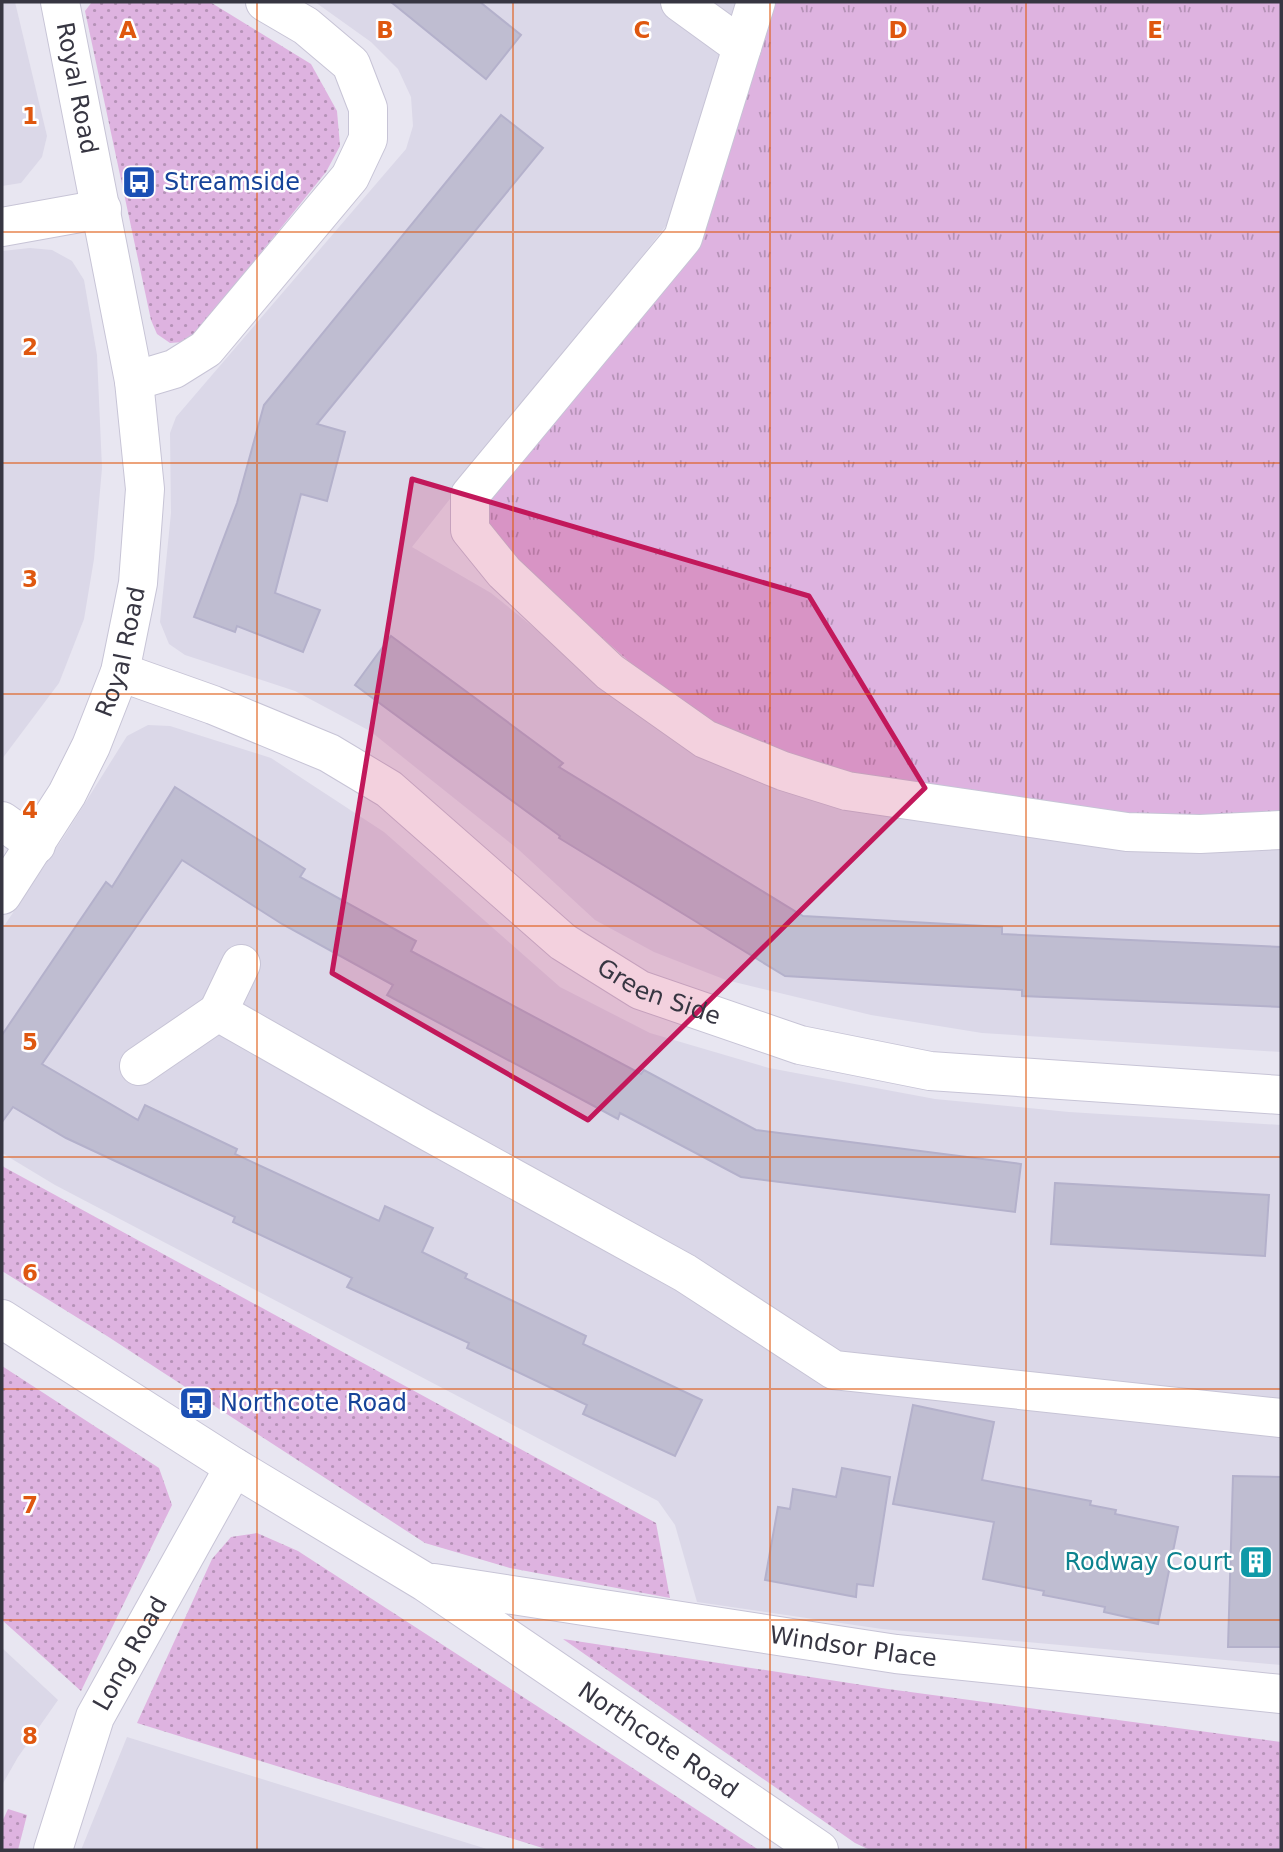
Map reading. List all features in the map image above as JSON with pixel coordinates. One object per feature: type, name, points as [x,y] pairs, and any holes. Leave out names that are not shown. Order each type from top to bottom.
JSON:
[{"type":"street","name":"Royal Road","points":[[2,895],[67,794],[91,746],[120,672],[138,583],[145,489],[134,381],[60,2]]},
{"type":"street","points":[[134,381],[174,369],[206,349],[350,177],[368,139],[368,108],[351,64],[306,26],[265,2]]},
{"type":"street","points":[[680,2],[742,47]]},
{"type":"street","points":[[756,2],[683,237],[470,495],[470,530],[504,572],[610,672],[705,739],[783,771],[846,791],[1127,832],[1200,834],[1281,830]]},
{"type":"street","points":[[2,227],[102,209]]},
{"type":"street","name":"Green Side","points":[[120,672],[212,705],[329,753],[389,789],[563,942],[640,990],[800,1045],[930,1071],[1281,1095]]},
{"type":"street","points":[[2,821],[36,845]]},
{"type":"street","points":[[139,1066],[218,1012],[241,964]]},
{"type":"street","points":[[218,1012],[685,1273],[834,1370],[1281,1418]]},
{"type":"street","name":"Northcote Road","points":[[2,1320],[234,1468],[425,1582],[819,1850]]},
{"type":"street","name":"Long Road","points":[[53,1850],[95,1717],[234,1468]]},
{"type":"street","name":"Windsor Place","points":[[425,1582],[896,1654],[1281,1695]]},
{"type":"highlighted area","points":[[412,479],[809,596],[925,788],[588,1120],[332,973]]},
{"type":"shaded area","points":[[2,2],[15,2],[47,136],[42,157],[21,183],[2,186]]},
{"type":"shaded area","points":[[315,2],[743,2],[669,222],[412,547],[491,593],[655,725],[742,773],[826,805],[1179,851],[1281,844],[1281,1052],[982,1033],[871,1015],[726,980],[654,952],[595,920],[519,850],[370,731],[295,691],[185,655],[169,644],[160,622],[171,513],[170,433],[176,417],[406,149],[413,126],[411,97],[398,69],[371,42]]},
{"type":"shaded area","points":[[30,248],[52,250],[72,261],[84,280],[97,355],[102,468],[94,559],[84,619],[59,683],[2,759],[2,251]]},
{"type":"shaded area","points":[[148,725],[170,726],[271,758],[384,832],[560,987],[650,1033],[769,1068],[935,1099],[1069,1112],[1281,1125],[1281,1665],[882,1629],[697,1602],[675,1525],[658,1501],[55,1185],[2,1153],[2,929],[127,736]]},
{"type":"shaded area","points":[[2,1648],[58,1700],[2,1785]]},
{"type":"shaded area","points":[[127,1737],[490,1850],[81,1850]]},
{"type":"green space","points":[[92,2],[210,2],[311,64],[337,111],[340,146],[326,172],[196,333],[183,342],[170,343],[157,334],[151,320],[85,11]]},
{"type":"green space","points":[[775,2],[1281,2],[1281,814],[1180,820],[834,776],[755,745],[673,700],[507,554],[472,515],[705,218]]},
{"type":"green space","points":[[2,1166],[656,1523],[670,1598],[510,1568],[425,1543],[107,1336],[2,1271]]},
{"type":"green space","points":[[2,1366],[159,1468],[172,1505],[81,1691],[2,1620]]},
{"type":"green space","points":[[257,1533],[298,1551],[759,1850],[549,1850],[137,1723],[212,1559],[231,1537]]},
{"type":"green space","points":[[563,1639],[888,1689],[1281,1742],[1281,1850],[870,1850],[855,1843]]},
{"type":"green space","points":[[8,1809],[27,1815],[18,1850],[2,1850],[2,1822]]},
{"type":"building","points":[[391,2],[480,2],[521,35],[486,79]]},
{"type":"building","points":[[501,115],[543,148],[317,424],[345,432],[327,501],[301,494],[275,593],[320,610],[303,652],[237,626],[235,632],[194,617],[237,503],[264,405]]},
{"type":"building","points":[[391,636],[563,763],[559,767],[803,916],[1002,927],[1002,934],[1281,947],[1281,1007],[1022,996],[1022,990],[785,976],[559,838],[560,836],[355,685]]},
{"type":"building","points":[[175,787],[305,869],[300,877],[416,941],[411,951],[641,1074],[644,1070],[756,1130],[1021,1164],[1015,1212],[741,1177],[620,1113],[618,1119],[387,995],[393,985],[282,924],[182,860],[42,1064],[138,1120],[145,1105],[237,1149],[235,1154],[379,1221],[385,1206],[433,1228],[422,1252],[467,1274],[465,1278],[586,1336],[583,1344],[702,1400],[675,1456],[583,1414],[587,1405],[467,1348],[469,1343],[347,1287],[352,1278],[233,1222],[235,1217],[66,1138],[13,1107],[2,1122],[2,1035],[106,882],[112,887]]},
{"type":"building","points":[[1055,1183],[1269,1195],[1265,1256],[1051,1244]]},
{"type":"building","points":[[913,1405],[994,1422],[982,1480],[1091,1501],[1090,1505],[1116,1510],[1115,1514],[1178,1527],[1158,1624],[1104,1612],[1105,1607],[1043,1595],[1044,1591],[983,1579],[994,1522],[893,1504]]},
{"type":"building","points":[[842,1468],[890,1477],[873,1586],[857,1584],[856,1597],[765,1580],[778,1507],[790,1509],[793,1489],[836,1497]]},
{"type":"building","name":"Rodway Court","points":[[1233,1476],[1281,1477],[1281,1647],[1228,1647]]},
{"type":"place","name":"Streamside","points":[[139,182]]},
{"type":"place","name":"Northcote Road","points":[[196,1403]]},
{"type":"place","name":"Rodway Court","points":[[1256,1562]]}]
